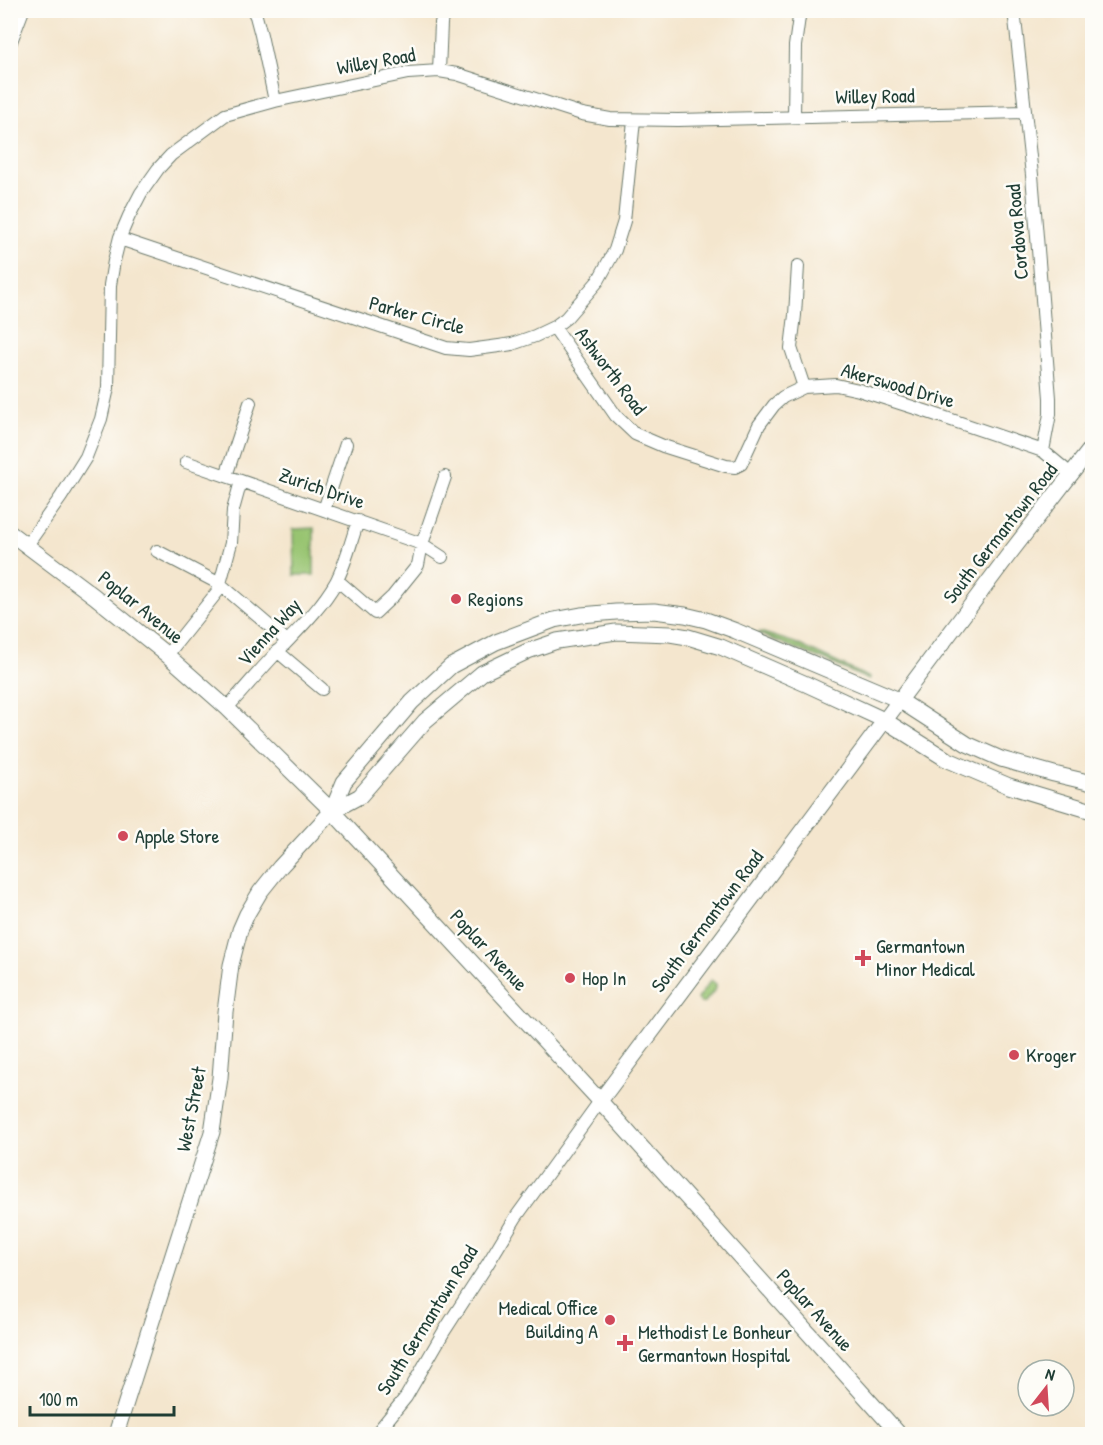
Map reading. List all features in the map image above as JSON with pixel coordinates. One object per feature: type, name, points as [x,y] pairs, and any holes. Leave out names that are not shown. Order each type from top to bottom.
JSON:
[{"type":"main road","name":"South Germantown Road","points":[[600,1101],[899,700],[1092,447]]},
{"type":"main road","name":"Poplar Avenue","points":[[10,533],[167,655],[227,708],[332,811],[600,1101],[898,1434]]},
{"type":"main road","points":[[332,811],[344,782],[412,702],[452,666],[496,642],[554,620],[616,612],[654,611],[685,615],[746,634],[899,700],[967,744],[1001,759],[1092,783]]},
{"type":"main road","points":[[332,811],[360,796],[424,721],[482,673],[528,651],[556,641],[616,632],[670,634],[688,637],[721,648],[884,720],[946,759],[1009,786],[1092,811]]},
{"type":"main road","name":"West Street","points":[[116,1434],[212,1132],[220,1078],[231,965],[240,930],[260,892],[332,811]]},
{"type":"street","points":[[10,44],[23,10]]},
{"type":"street","points":[[253,10],[261,35],[275,101]]},
{"type":"street","points":[[439,71],[441,23],[444,10]]},
{"type":"street","points":[[794,117],[795,46],[800,10]]},
{"type":"street","name":"Cordova Road","points":[[1014,10],[1050,398],[1050,414],[1043,451]]},
{"type":"street","name":"Willey Road","points":[[27,545],[62,497],[86,457],[101,419],[108,388],[110,280],[120,239],[136,202],[171,155],[225,115],[275,101],[408,73],[439,71],[457,74],[582,114],[610,119],[1025,112]]},
{"type":"street","name":"Parker Circle","points":[[120,239],[446,348],[469,350],[512,344],[554,327],[566,318],[598,281],[615,250],[624,221],[634,120]]},
{"type":"street","points":[[798,266],[791,348],[804,387]]},
{"type":"street","name":"Ashworth Road","points":[[554,327],[616,416],[635,434],[663,446],[726,466],[735,467],[741,464]]},
{"type":"street","name":"Akerswood Drive","points":[[741,464],[759,425],[766,414],[783,397],[804,387],[836,385],[859,390],[1043,451],[1072,475]]},
{"type":"street","points":[[226,476],[250,403]]},
{"type":"street","points":[[324,510],[346,444]]},
{"type":"street","name":"Zurich Drive","points":[[186,462],[422,544],[442,556]]},
{"type":"street","points":[[337,580],[375,613],[393,596],[418,565],[422,544],[445,477]]},
{"type":"street","points":[[167,655],[218,591],[231,543],[233,510],[241,481]]},
{"type":"street","name":"Vienna Way","points":[[227,708],[312,616],[337,580],[358,521]]},
{"type":"street","points":[[157,551],[220,584],[287,641]]},
{"type":"street","points":[[278,651],[322,689]]},
{"type":"street","name":"South Germantown Road","points":[[376,1434],[406,1397],[516,1217],[600,1101]]},
{"type":"green space","points":[[314,528],[314,575],[294,575],[293,529]]},
{"type":"green space","points":[[760,632],[795,643],[870,678],[869,680],[759,634]]},
{"type":"green space","points":[[711,980],[716,984],[716,988],[705,1002],[701,1003],[697,999]]},
{"type":"place","name":"Regions","points":[[456,599]]},
{"type":"place","name":"Apple Store","points":[[123,836]]},
{"type":"place","name":"Germantown Minor Medical","points":[[863,958]]},
{"type":"place","name":"Hop In","points":[[570,978]]},
{"type":"place","name":"Kroger","points":[[1014,1055]]},
{"type":"place","name":"Medical Office Building A","points":[[610,1320]]},
{"type":"place","name":"Methodist Le Bonheur Germantown Hospital","points":[[625,1343]]}]
